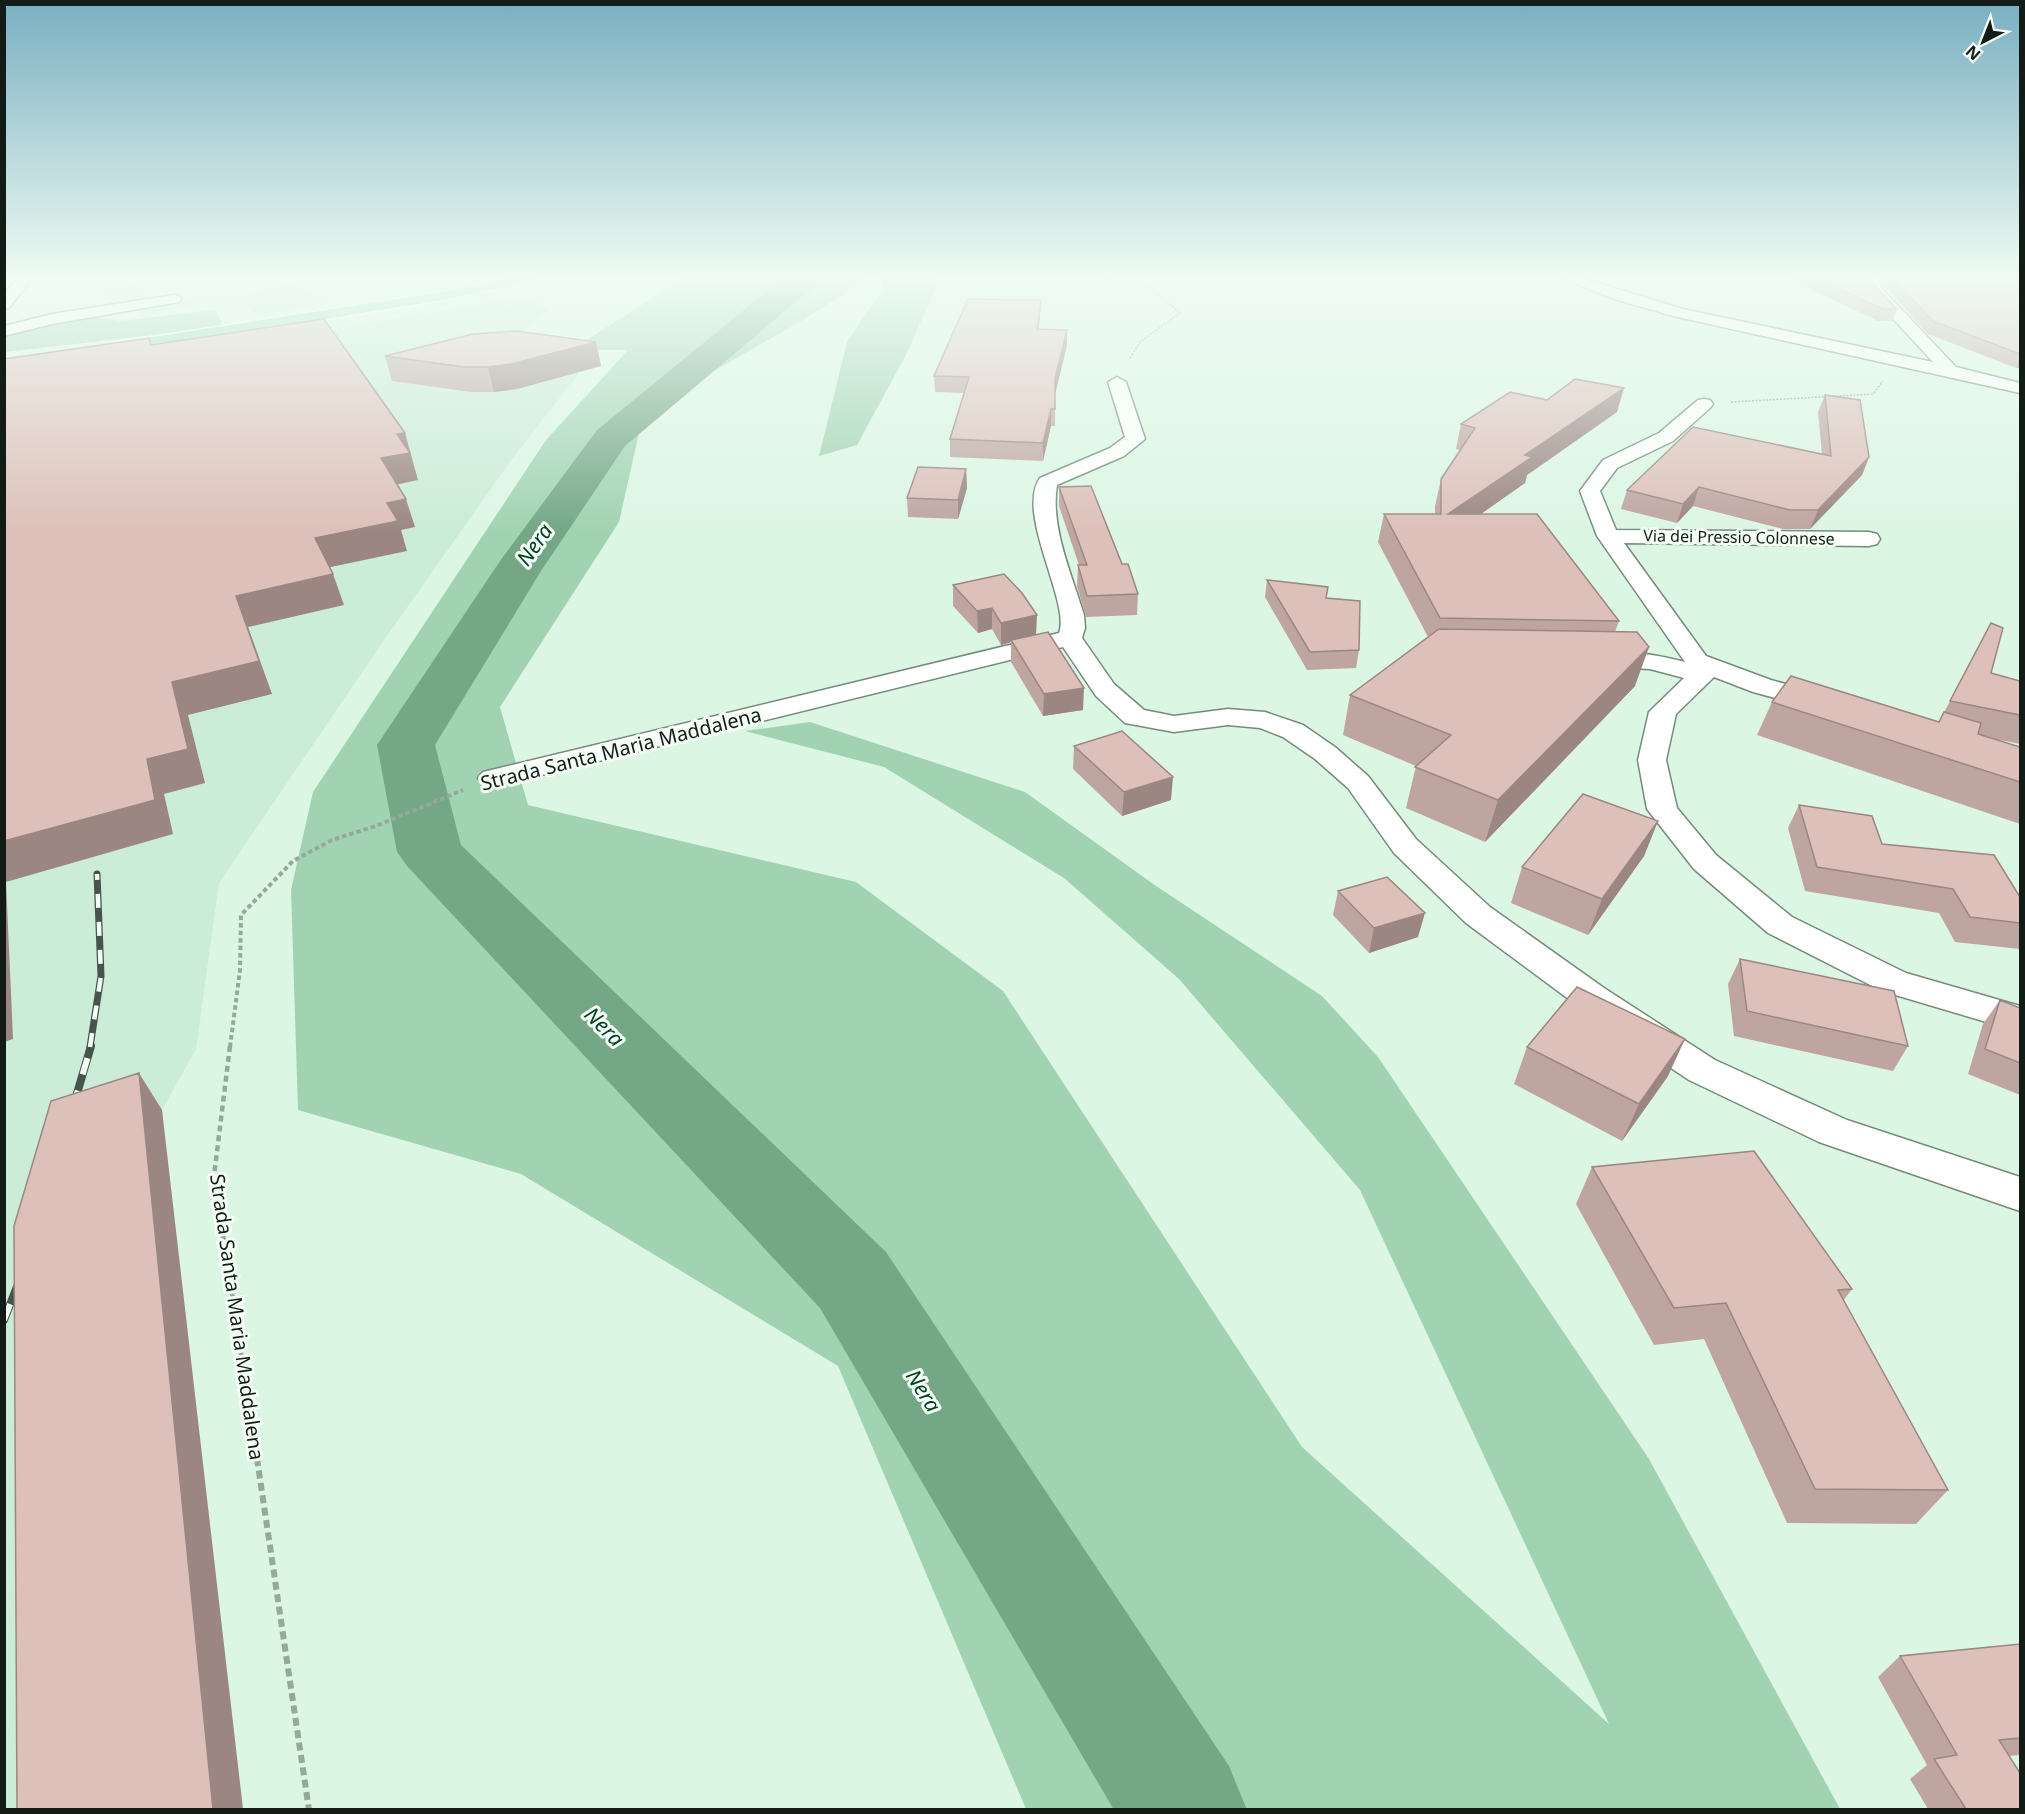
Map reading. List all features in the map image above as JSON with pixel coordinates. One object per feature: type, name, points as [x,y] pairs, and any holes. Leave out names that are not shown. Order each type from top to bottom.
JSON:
[{"type":"street","points":[[1915,363],[1948,368],[2020,388]]},
{"type":"street","points":[[1943,363],[1948,368]]},
{"type":"street","points":[[1117,382],[1135,439],[1117,452],[1047,482],[1043,492],[1044,512],[1072,615],[1073,628],[1069,638],[1105,690],[1135,717],[1174,724],[1228,717],[1265,720],[1293,731],[1325,753],[1358,782],[1406,846],[1478,915],[1591,997],[1702,1070],[1833,1131],[2020,1194]]},
{"type":"street","name":"Via dei Pressio Colonnese","points":[[1700,668],[1608,536],[1590,491],[1610,464],[1666,437],[1704,404]]},
{"type":"street","name":"Via dei Pressio Colonnese","points":[[1608,536],[1869,539]]},
{"type":"street","name":"Strada Santa Maria Maddalena","points":[[493,778],[1069,638]]},
{"type":"street","points":[[1570,660],[1651,661],[1700,668],[1851,711]]},
{"type":"street","points":[[1700,668],[1663,712],[1652,760],[1662,809],[1705,862],[1780,925],[1894,982],[2020,1019]]},
{"type":"path","points":[[1117,382],[1128,363]]},
{"type":"path","points":[[1704,404],[1873,394],[1897,363]]},
{"type":"path","name":"Strada Santa Maria Maddalena","points":[[309,1809],[287,1647],[214,1176],[240,970],[241,915],[293,861],[332,840],[376,826],[493,778]]},
{"type":"shaded area","points":[[89,363],[586,364],[509,463],[382,643],[219,883],[196,1049],[162,1110],[243,1809],[5,1810],[5,371]]},
{"type":"shaded area","points":[[616,363],[728,363],[644,411],[619,522],[500,707],[528,805],[856,882],[1003,991],[1302,1447],[1609,1724],[1360,1190],[1179,979],[1064,878],[884,767],[745,731],[810,722],[1025,792],[1156,886],[1322,996],[1378,1057],[1649,1459],[1840,1809],[1026,1809],[838,1366],[521,1174],[298,1110],[291,890],[313,792],[546,440]]},
{"type":"shaded area","points":[[842,363],[902,363],[857,445],[819,456]]},
{"type":"building","points":[[4,363],[355,363],[405,433],[397,434],[410,453],[381,458],[406,499],[387,503],[398,521],[315,538],[333,574],[236,596],[259,661],[172,682],[188,749],[147,759],[155,800],[4,841]]},
{"type":"building","points":[[433,363],[516,363],[488,367],[464,367]]},
{"type":"building","points":[[940,363],[1059,363],[1055,378],[1055,409],[1051,409],[1043,443],[950,439],[969,377],[934,376]]},
{"type":"building","points":[[1575,379],[1624,388],[1525,455],[1532,457],[1448,514],[1537,514],[1619,621],[1440,618],[1384,514],[1441,514],[1441,479],[1475,428],[1461,424],[1510,392],[1547,400]]},
{"type":"building","points":[[1825,395],[1860,400],[1869,457],[1818,510],[1790,510],[1699,487],[1683,504],[1627,490],[1693,427],[1831,456]]},
{"type":"building","points":[[918,467],[966,469],[958,500],[907,498]]},
{"type":"building","points":[[1091,486],[1122,564],[1128,564],[1138,594],[1087,596],[1078,565],[1087,565],[1059,487]]},
{"type":"building","points":[[1004,574],[1022,593],[1037,615],[1001,623],[992,608],[977,611],[953,585]]},
{"type":"building","points":[[1267,580],[1328,587],[1326,598],[1360,601],[1359,650],[1310,652]]},
{"type":"building","points":[[1991,623],[2003,628],[1991,673],[2020,681],[2020,715],[1950,701]]},
{"type":"building","points":[[1439,629],[1637,632],[1649,647],[1498,800],[1415,767],[1451,735],[1350,695]]},
{"type":"building","points":[[1048,632],[1084,688],[1044,694],[1011,640]]},
{"type":"building","points":[[1791,676],[1939,722],[1944,712],[1981,723],[1978,734],[2020,747],[2020,782],[1772,702]]},
{"type":"building","points":[[1122,731],[1173,777],[1124,792],[1074,746]]},
{"type":"building","points":[[1583,794],[1658,821],[1602,899],[1522,867]]},
{"type":"building","points":[[1799,805],[1872,816],[1882,844],[1994,855],[2020,897],[2020,923],[1970,917],[1953,889],[1817,867]]},
{"type":"building","points":[[1387,877],[1425,913],[1374,928],[1338,891]]},
{"type":"building","points":[[1740,959],[1894,991],[1908,1046],[1747,1011]]},
{"type":"building","points":[[1577,987],[1685,1039],[1639,1104],[1527,1047]]},
{"type":"building","points":[[2000,1000],[2020,1008],[2020,1063],[1985,1049]]},
{"type":"building","points":[[139,1073],[213,1809],[17,1809],[14,1226],[51,1101]]},
{"type":"building","points":[[1754,1151],[1852,1289],[1838,1290],[1948,1490],[1815,1489],[1726,1303],[1674,1308],[1592,1167]]},
{"type":"building","points":[[2020,1644],[2020,1738],[1999,1740],[2020,1773],[2020,1809],[1966,1809],[1934,1759],[1957,1755],[1900,1656]]},
{"type":"waterway","name":"Nera","points":[[701,363],[611,438],[517,571],[406,745],[430,852],[853,1280],[1185,1810]]},
{"type":"railway","points":[[90,1047],[101,976],[97,874]]},
{"type":"railway","points":[[73,1107],[91,1046]]},
{"type":"railway","points":[[4,1320],[20,1279]]}]
